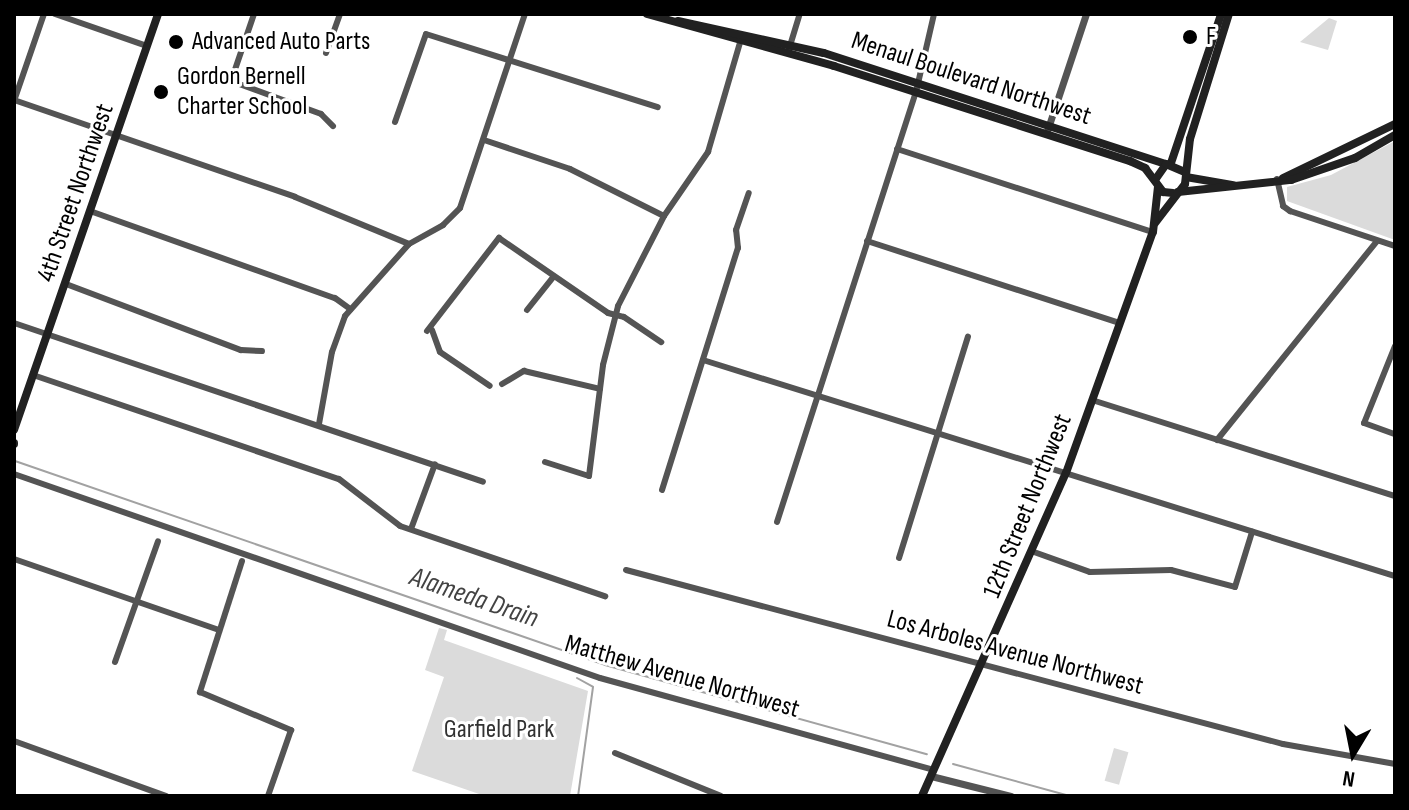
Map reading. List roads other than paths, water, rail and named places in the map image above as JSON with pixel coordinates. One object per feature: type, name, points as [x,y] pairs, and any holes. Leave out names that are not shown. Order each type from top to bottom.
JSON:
[{"type":"main road","name":"4th Street Northwest","points":[[14,430],[158,14]]},
{"type":"main road","name":"Menaul Boulevard Northwest","points":[[647,14],[741,38],[916,92],[1168,163],[1185,174]]},
{"type":"main road","points":[[1157,183],[1168,163],[1221,14]]},
{"type":"main road","points":[[1229,14],[1185,174],[1233,185]]},
{"type":"main road","name":"Menaul Boulevard Northwest","points":[[741,38],[790,44],[916,81],[1048,128]]},
{"type":"main road","points":[[1280,179],[1395,124]]},
{"type":"main road","points":[[1048,128],[1138,164],[1157,183],[1176,193],[1318,173],[1395,135]]},
{"type":"main road","name":"12th Street Northwest","points":[[1153,228],[1185,174]]},
{"type":"main road","name":"12th Street Northwest","points":[[922,796],[1034,552],[1066,473],[1153,228],[1157,183]]},
{"type":"street","points":[[44,14],[14,101],[310,202],[409,244]]},
{"type":"street","points":[[55,14],[147,46]]},
{"type":"street","points":[[254,14],[231,81],[321,114],[333,126]]},
{"type":"street","points":[[326,53],[340,14]]},
{"type":"street","points":[[319,424],[335,336],[350,309],[409,244],[443,225],[460,208],[525,14]]},
{"type":"street","points":[[787,54],[800,14]]},
{"type":"street","points":[[777,522],[916,92],[916,81],[934,14]]},
{"type":"street","points":[[1048,128],[1086,14]]},
{"type":"street","points":[[395,122],[426,34],[658,107]]},
{"type":"street","points":[[545,462],[589,476],[600,389],[615,315],[664,216],[708,152],[741,38]]},
{"type":"street","points":[[484,140],[570,169],[664,216]]},
{"type":"street","points":[[897,149],[1153,228]]},
{"type":"street","points":[[1280,179],[1283,206],[1290,211],[1395,246]]},
{"type":"street","points":[[662,490],[738,248],[736,230],[749,193]]},
{"type":"street","points":[[90,211],[335,298],[350,309]]},
{"type":"street","points":[[490,386],[440,352],[430,330],[499,238],[661,342]]},
{"type":"street","points":[[867,241],[1120,323]]},
{"type":"street","points":[[1217,440],[1377,241]]},
{"type":"street","points":[[527,310],[554,276]]},
{"type":"street","points":[[66,284],[241,350],[262,351]]},
{"type":"street","points":[[14,323],[483,482]]},
{"type":"street","points":[[899,558],[968,336]]},
{"type":"street","points":[[1395,346],[1393,358],[1364,423],[1395,434]]},
{"type":"street","points":[[703,360],[1395,576]]},
{"type":"street","points":[[502,384],[524,371],[600,389]]},
{"type":"street","points":[[33,375],[339,479],[388,518],[411,529],[605,596]]},
{"type":"street","points":[[1092,400],[1395,496]]},
{"type":"street","points":[[411,529],[435,464]]},
{"type":"street","name":"Matthew Avenue Northwest","points":[[14,474],[600,678],[1011,796]]},
{"type":"street","points":[[1034,552],[1090,572],[1171,570],[1235,587],[1252,532]]},
{"type":"street","points":[[115,662],[158,541]]},
{"type":"street","points":[[14,559],[219,630]]},
{"type":"street","points":[[242,561],[200,692],[291,730],[268,796]]},
{"type":"street","name":"Los Arboles Avenue Northwest","points":[[626,570],[1305,750],[1395,764]]},
{"type":"street","points":[[14,741],[166,796]]},
{"type":"street","points":[[615,753],[721,796]]},
{"type":"waterway","name":"Alameda Drain","points":[[15,461],[605,665],[927,754]]},
{"type":"waterway","points":[[577,678],[593,687],[578,796]]},
{"type":"waterway","name":"Alameda Drain","points":[[953,764],[1070,796]]},
{"type":"place","name":"F","points":[[1190,37]]},
{"type":"place","name":"Advanced Auto Parts","points":[[176,42]]},
{"type":"place","name":"Gordon Bernell Charter School","points":[[161,92]]},
{"type":"park label","name":"Garfield Park","points":[[499,730]]}]
